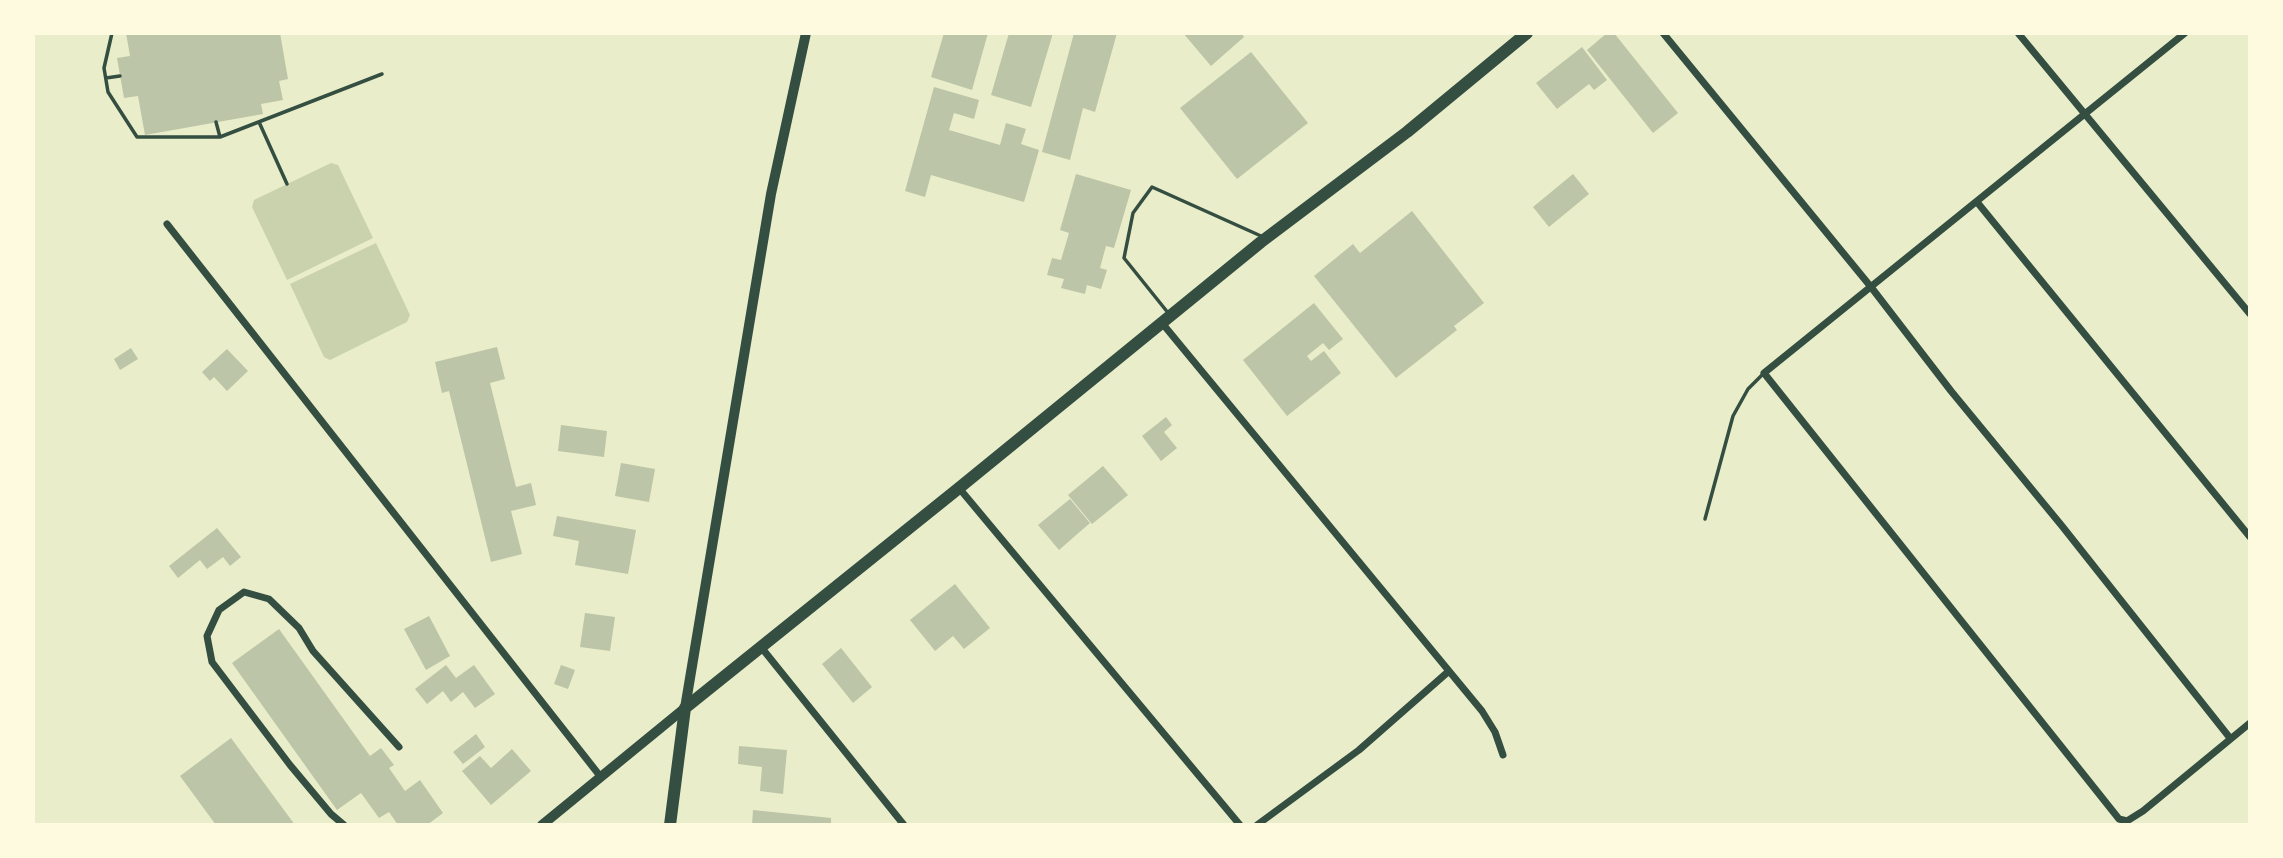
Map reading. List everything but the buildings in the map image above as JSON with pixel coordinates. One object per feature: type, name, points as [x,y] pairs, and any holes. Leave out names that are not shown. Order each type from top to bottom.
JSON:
[{"type":"main road","points":[[670,825],[684,708],[771,194],[806,33]]},
{"type":"main road","points":[[542,825],[1166,319],[1407,132],[1523,34]]},
{"type":"street","points":[[1663,33],[1871,287],[1951,391],[2230,738]]},
{"type":"street","points":[[2018,33],[2250,314]]},
{"type":"street","points":[[2185,33],[1764,373],[2119,819],[2127,821],[2143,811],[2250,723]]},
{"type":"street","points":[[1977,202],[2250,537]]},
{"type":"street","points":[[167,224],[600,776]]},
{"type":"street","points":[[1166,319],[1482,711],[1498,739],[1503,755]]},
{"type":"street","points":[[959,488],[1240,825]]},
{"type":"street","points":[[344,825],[331,814],[289,765],[212,662],[207,636],[219,610],[244,592],[269,599],[299,628],[313,651],[399,747]]},
{"type":"street","points":[[761,647],[904,825]]},
{"type":"street","points":[[1257,825],[1359,750],[1449,671]]},
{"type":"lane","points":[[1166,319],[1124,258],[1133,213],[1152,187],[1266,239]]},
{"type":"lane","points":[[1705,519],[1733,416],[1748,389],[1764,373]]},
{"type":"path","points":[[112,33],[104,68],[108,92],[137,137],[220,137],[382,74]]},
{"type":"path","points":[[106,78],[120,76]]},
{"type":"path","points":[[216,122],[220,137]]},
{"type":"path","points":[[259,122],[286,184]]},
{"type":"green space","points":[[331,163],[338,165],[373,238],[287,280],[252,207],[254,200]]},
{"type":"green space","points":[[376,243],[410,315],[407,322],[330,360],[324,357],[290,284]]}]
